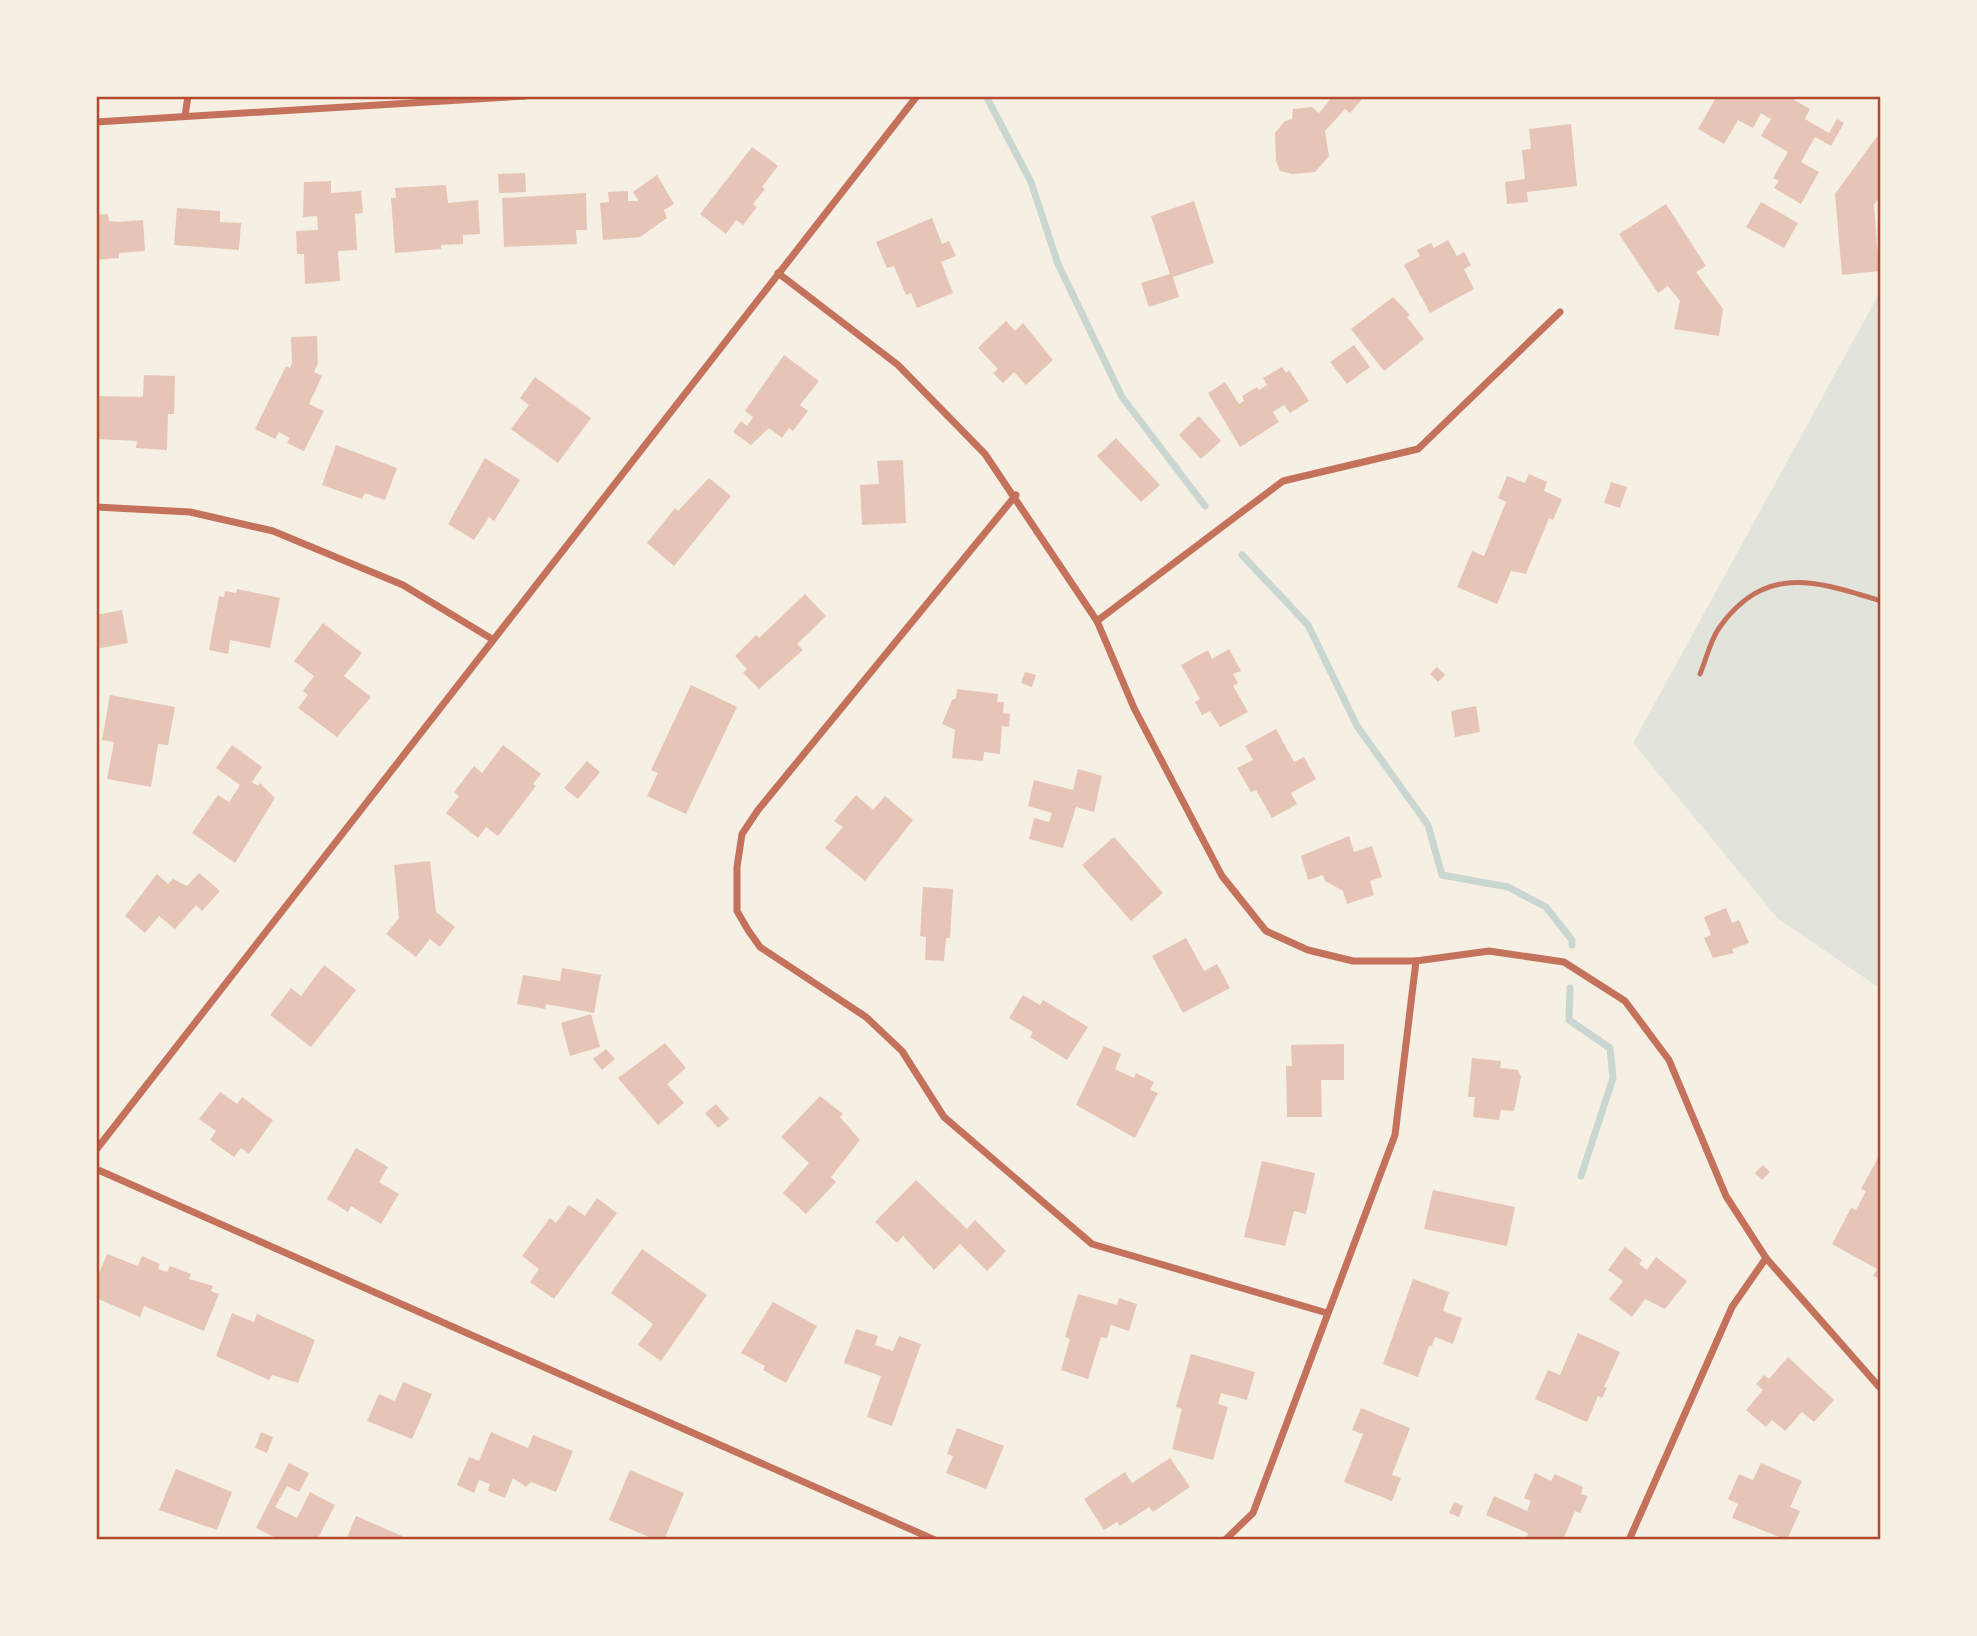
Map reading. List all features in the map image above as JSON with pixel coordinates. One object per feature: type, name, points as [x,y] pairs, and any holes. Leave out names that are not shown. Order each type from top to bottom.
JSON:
[{"type":"street","points":[[185,116],[188,96]]},
{"type":"street","points":[[96,122],[525,96]]},
{"type":"street","points":[[96,1150],[917,96]]},
{"type":"street","points":[[778,273],[898,365],[985,454],[1016,495],[1097,621],[1134,708],[1222,876],[1266,931],[1308,950],[1353,961],[1416,961],[1489,951],[1564,962],[1625,1001],[1669,1060],[1726,1196],[1766,1258],[1881,1389]]},
{"type":"street","points":[[1097,621],[1283,481],[1418,449],[1560,312]]},
{"type":"street","points":[[1016,495],[758,810],[742,834],[737,867],[737,911],[760,947],[866,1017],[902,1051],[944,1117],[1092,1244],[1327,1313]]},
{"type":"street","points":[[96,507],[190,512],[273,531],[403,585],[492,639]]},
{"type":"street","points":[[1225,1540],[1253,1513],[1395,1135],[1416,961]]},
{"type":"street","points":[[96,1169],[935,1540]]},
{"type":"street","points":[[1629,1540],[1732,1307],[1766,1258]]},
{"type":"lane","points":[[1700,674],[1718,629],[1756,591],[1784,582],[1825,584],[1881,601]]},
{"type":"shaded area","points":[[1881,290],[1881,989],[1778,919],[1633,743]]},
{"type":"building","points":[[1333,96],[1365,96],[1350,113],[1345,109],[1325,131],[1329,156],[1315,172],[1292,174],[1280,171],[1276,161],[1275,133],[1285,121],[1292,119],[1293,109],[1312,107],[1319,113]]},
{"type":"building","points":[[1717,96],[1796,96],[1794,100],[1810,109],[1805,119],[1829,133],[1837,119],[1844,123],[1831,146],[1815,137],[1801,162],[1819,172],[1801,204],[1774,188],[1779,181],[1773,178],[1788,152],[1761,136],[1771,119],[1761,113],[1753,128],[1738,120],[1724,144],[1698,129]]},
{"type":"building","points":[[1571,124],[1577,186],[1527,192],[1528,202],[1507,204],[1505,182],[1525,179],[1522,150],[1531,149],[1529,129]]},
{"type":"building","points":[[1881,131],[1881,195],[1874,205],[1879,271],[1842,275],[1835,194]]},
{"type":"building","points":[[752,147],[778,166],[753,204],[757,207],[743,225],[736,220],[726,234],[700,214]]},
{"type":"building","points":[[525,173],[526,192],[499,193],[498,174]]},
{"type":"building","points":[[657,175],[674,204],[664,210],[667,218],[640,237],[603,240],[600,203],[609,202],[608,192],[628,191],[628,201],[639,201],[633,192]]},
{"type":"building","points":[[331,181],[331,193],[361,191],[363,213],[355,214],[357,250],[338,251],[340,281],[305,284],[304,254],[297,254],[296,231],[318,230],[317,216],[303,217],[304,182]]},
{"type":"building","points":[[446,185],[448,203],[478,200],[480,234],[463,235],[463,244],[441,245],[441,249],[395,253],[391,198],[396,198],[395,188]]},
{"type":"building","points":[[586,193],[587,230],[576,230],[577,244],[504,247],[502,198]]},
{"type":"building","points":[[1194,201],[1214,263],[1173,277],[1179,297],[1149,307],[1141,283],[1170,274],[1151,216]]},
{"type":"building","points":[[1761,202],[1798,223],[1784,248],[1746,227]]},
{"type":"building","points":[[1666,204],[1706,266],[1696,272],[1723,309],[1719,336],[1674,329],[1680,301],[1668,286],[1658,293],[1619,234]]},
{"type":"building","points":[[177,208],[220,211],[220,222],[241,223],[239,250],[174,245]]},
{"type":"building","points":[[108,214],[109,221],[143,220],[145,251],[119,253],[119,258],[96,260],[96,215]]},
{"type":"building","points":[[932,218],[942,244],[949,241],[956,256],[941,262],[953,293],[917,308],[911,293],[906,295],[894,266],[887,268],[876,242]]},
{"type":"building","points":[[1448,240],[1457,256],[1464,252],[1471,265],[1464,269],[1474,289],[1430,313],[1404,265],[1420,256],[1417,250],[1431,243],[1434,248]]},
{"type":"building","points":[[1393,297],[1410,315],[1407,317],[1424,339],[1384,371],[1351,329]]},
{"type":"building","points":[[1006,321],[1015,331],[1023,323],[1053,360],[1026,385],[1014,372],[1003,383],[993,373],[998,369],[978,348]]},
{"type":"building","points":[[317,336],[318,363],[314,372],[322,376],[309,404],[324,411],[304,451],[287,443],[290,438],[279,432],[275,439],[255,429],[286,366],[290,368],[292,363],[291,337]]},
{"type":"building","points":[[1354,345],[1370,367],[1347,384],[1330,362]]},
{"type":"building","points":[[784,355],[819,381],[800,405],[808,411],[793,431],[789,428],[782,438],[769,428],[751,445],[733,432],[741,421],[747,426],[753,417],[745,411]]},
{"type":"building","points":[[1282,367],[1286,373],[1289,370],[1309,401],[1290,413],[1284,405],[1273,412],[1279,422],[1240,447],[1208,393],[1225,382],[1239,404],[1244,401],[1242,396],[1257,387],[1259,390],[1267,385],[1263,378]]},
{"type":"building","points":[[144,375],[175,376],[174,414],[168,414],[167,450],[136,448],[137,441],[96,439],[96,396],[143,397]]},
{"type":"building","points":[[535,377],[591,418],[558,463],[511,429],[529,405],[520,398]]},
{"type":"building","points":[[1199,416],[1221,441],[1201,459],[1179,435]]},
{"type":"building","points":[[1116,438],[1160,485],[1141,502],[1097,456]]},
{"type":"building","points":[[336,445],[397,468],[385,500],[365,493],[362,499],[322,485]]},
{"type":"building","points":[[485,458],[520,480],[494,521],[489,517],[474,540],[448,524]]},
{"type":"building","points":[[903,460],[906,523],[862,525],[860,485],[879,484],[877,461]]},
{"type":"building","points":[[1529,474],[1547,482],[1544,491],[1562,499],[1553,520],[1549,518],[1526,574],[1511,571],[1497,604],[1457,587],[1472,551],[1484,556],[1506,502],[1498,498],[1507,476],[1525,483]]},
{"type":"building","points":[[709,478],[731,496],[674,566],[647,543],[675,508],[678,511]]},
{"type":"building","points":[[1611,482],[1627,487],[1620,508],[1604,503]]},
{"type":"building","points":[[237,589],[280,598],[270,648],[230,640],[228,654],[209,650],[219,596],[224,597],[225,591],[236,593]]},
{"type":"building","points":[[805,594],[826,616],[797,644],[803,650],[759,689],[743,673],[747,669],[735,656],[756,635],[759,638]]},
{"type":"building","points":[[122,610],[128,643],[96,649],[96,615]]},
{"type":"building","points":[[323,623],[362,653],[344,676],[371,697],[337,737],[298,708],[308,695],[303,691],[314,676],[294,661]]},
{"type":"building","points":[[1229,649],[1241,671],[1233,674],[1238,683],[1233,686],[1248,712],[1220,727],[1210,711],[1202,715],[1195,702],[1200,699],[1181,665],[1208,650],[1212,659]]},
{"type":"building","points":[[1437,667],[1445,675],[1438,682],[1430,674]]},
{"type":"building","points":[[1025,672],[1036,675],[1032,687],[1021,683]]},
{"type":"building","points":[[691,685],[737,707],[686,814],[647,796],[658,773],[651,770]]},
{"type":"building","points":[[957,689],[998,694],[997,702],[1004,702],[1003,713],[1010,714],[1009,727],[1002,726],[1000,754],[984,752],[983,761],[952,758],[955,730],[942,724],[952,700],[956,698]]},
{"type":"building","points":[[110,695],[175,707],[168,745],[158,744],[151,787],[107,779],[114,742],[102,740]]},
{"type":"building","points":[[1476,706],[1480,732],[1455,737],[1451,711]]},
{"type":"building","points":[[1276,729],[1294,762],[1304,757],[1316,779],[1291,793],[1297,804],[1272,818],[1256,790],[1251,792],[1237,768],[1253,760],[1245,746]]},
{"type":"building","points":[[232,745],[262,767],[252,782],[258,786],[260,783],[275,798],[235,863],[192,833],[218,795],[229,802],[240,785],[216,768]]},
{"type":"building","points":[[503,745],[541,774],[533,784],[536,786],[498,836],[486,827],[478,838],[446,813],[459,796],[454,792],[474,766],[482,773]]},
{"type":"building","points":[[587,761],[600,772],[578,799],[564,788]]},
{"type":"building","points":[[1078,769],[1102,776],[1094,812],[1076,807],[1063,848],[1029,839],[1034,818],[1049,822],[1052,813],[1028,806],[1034,780],[1073,790]]},
{"type":"building","points":[[856,795],[873,810],[885,796],[913,820],[865,881],[825,848],[843,827],[834,821]]},
{"type":"building","points":[[1349,836],[1354,852],[1372,846],[1382,877],[1370,881],[1374,895],[1347,904],[1343,891],[1325,881],[1323,875],[1308,880],[1301,856]]},
{"type":"building","points":[[1114,837],[1163,893],[1131,921],[1082,865]]},
{"type":"building","points":[[430,861],[436,912],[455,927],[440,947],[430,939],[416,957],[386,934],[399,918],[394,865]]},
{"type":"building","points":[[199,873],[220,891],[202,911],[196,905],[175,929],[159,916],[145,933],[125,916],[157,874],[168,884],[173,879],[187,886]]},
{"type":"building","points":[[923,887],[953,889],[950,938],[946,938],[944,961],[925,960],[926,937],[920,936]]},
{"type":"building","points":[[1726,908],[1732,923],[1739,920],[1749,943],[1732,949],[1734,953],[1713,958],[1704,938],[1711,935],[1704,917]]},
{"type":"building","points":[[1186,938],[1204,971],[1217,964],[1230,988],[1183,1013],[1152,956]]},
{"type":"building","points":[[324,965],[356,990],[311,1047],[270,1015],[291,988],[301,996]]},
{"type":"building","points":[[562,968],[601,975],[594,1013],[546,1004],[545,1009],[517,1004],[523,975],[560,981]]},
{"type":"building","points":[[1023,995],[1040,1005],[1043,1000],[1088,1027],[1067,1060],[1030,1037],[1033,1032],[1009,1018]]},
{"type":"building","points":[[591,1014],[600,1047],[570,1056],[561,1023]]},
{"type":"building","points":[[665,1043],[686,1068],[667,1084],[684,1103],[658,1125],[618,1078]]},
{"type":"building","points":[[1344,1044],[1344,1080],[1321,1080],[1322,1117],[1287,1117],[1286,1066],[1292,1066],[1291,1045]]},
{"type":"building","points":[[1104,1046],[1121,1054],[1115,1069],[1134,1078],[1136,1073],[1154,1082],[1150,1090],[1158,1093],[1135,1138],[1076,1105]]},
{"type":"building","points":[[606,1049],[615,1059],[602,1070],[593,1059]]},
{"type":"building","points":[[1472,1058],[1501,1061],[1500,1068],[1518,1070],[1521,1077],[1514,1111],[1501,1110],[1499,1120],[1473,1117],[1475,1097],[1468,1097]]},
{"type":"building","points":[[220,1092],[237,1104],[242,1097],[273,1120],[249,1154],[241,1148],[234,1157],[210,1140],[216,1131],[199,1119]]},
{"type":"building","points":[[820,1096],[843,1114],[840,1117],[860,1140],[831,1177],[836,1182],[806,1214],[783,1193],[809,1163],[781,1137]]},
{"type":"building","points":[[716,1104],[729,1119],[718,1128],[705,1113]]},
{"type":"building","points":[[356,1148],[388,1167],[379,1182],[399,1194],[381,1224],[351,1206],[348,1212],[327,1199]]},
{"type":"building","points":[[1878,1158],[1881,1159],[1881,1280],[1873,1276],[1877,1269],[1832,1244],[1851,1208],[1856,1210],[1866,1191],[1861,1189]]},
{"type":"building","points":[[1262,1161],[1315,1173],[1306,1214],[1294,1211],[1285,1246],[1244,1237]]},
{"type":"building","points":[[1763,1165],[1770,1172],[1762,1180],[1755,1173]]},
{"type":"building","points":[[916,1180],[967,1229],[975,1220],[1006,1251],[987,1271],[960,1244],[934,1270],[903,1236],[897,1243],[875,1222]]},
{"type":"building","points":[[1433,1190],[1515,1207],[1507,1246],[1424,1229]]},
{"type":"building","points":[[597,1198],[617,1213],[554,1299],[530,1282],[539,1269],[522,1256],[550,1218],[556,1223],[569,1205],[585,1216]]},
{"type":"building","points":[[1625,1247],[1642,1260],[1639,1264],[1647,1270],[1656,1257],[1687,1281],[1665,1309],[1645,1299],[1632,1317],[1609,1299],[1623,1281],[1608,1270]]},
{"type":"building","points":[[642,1249],[707,1295],[661,1361],[638,1345],[653,1324],[611,1293]]},
{"type":"building","points":[[107,1254],[138,1266],[142,1256],[160,1264],[158,1269],[167,1272],[170,1266],[191,1274],[189,1279],[213,1286],[211,1291],[219,1294],[204,1331],[144,1306],[140,1317],[96,1298],[96,1281]]},
{"type":"building","points":[[1413,1279],[1449,1292],[1443,1311],[1462,1318],[1453,1344],[1435,1337],[1418,1377],[1383,1364]]},
{"type":"building","points":[[1078,1294],[1117,1305],[1119,1298],[1137,1304],[1129,1331],[1111,1325],[1107,1338],[1101,1337],[1088,1379],[1061,1370],[1070,1339],[1065,1337]]},
{"type":"building","points":[[773,1302],[817,1326],[786,1383],[763,1370],[765,1366],[741,1353]]},
{"type":"building","points":[[232,1313],[254,1322],[257,1314],[315,1340],[298,1383],[272,1375],[269,1380],[216,1356]]},
{"type":"building","points":[[856,1329],[878,1336],[875,1345],[893,1351],[899,1336],[921,1344],[892,1426],[867,1417],[881,1376],[844,1363]]},
{"type":"building","points":[[1578,1333],[1620,1352],[1604,1387],[1607,1388],[1602,1398],[1598,1396],[1587,1422],[1535,1399],[1548,1370],[1560,1375]]},
{"type":"building","points":[[1191,1354],[1255,1372],[1247,1400],[1221,1393],[1218,1404],[1228,1407],[1213,1460],[1172,1449],[1182,1409],[1176,1407]]},
{"type":"building","points":[[1788,1357],[1834,1400],[1814,1422],[1802,1412],[1785,1431],[1772,1420],[1766,1427],[1746,1410],[1763,1390],[1756,1384],[1764,1375],[1769,1379]]},
{"type":"building","points":[[403,1382],[432,1394],[412,1439],[367,1421],[379,1394],[395,1401]]},
{"type":"building","points":[[1361,1408],[1410,1428],[1392,1475],[1401,1478],[1392,1501],[1344,1482],[1363,1434],[1352,1430]]},
{"type":"building","points":[[957,1428],[1004,1446],[986,1489],[946,1473],[953,1456],[947,1454]]},
{"type":"building","points":[[261,1432],[273,1437],[267,1453],[255,1448]]},
{"type":"building","points":[[491,1432],[528,1448],[533,1435],[573,1451],[556,1492],[531,1482],[526,1487],[513,1478],[505,1498],[488,1491],[490,1484],[479,1480],[474,1493],[457,1485],[469,1457],[479,1461]]},
{"type":"building","points":[[1170,1458],[1190,1487],[1153,1512],[1149,1507],[1120,1526],[1117,1522],[1104,1530],[1084,1499],[1125,1472],[1132,1483]]},
{"type":"building","points":[[289,1463],[309,1473],[299,1492],[287,1486],[275,1507],[297,1518],[310,1492],[335,1505],[317,1540],[280,1540],[256,1528]]},
{"type":"building","points":[[1761,1463],[1802,1481],[1790,1507],[1800,1511],[1787,1540],[1732,1518],[1738,1504],[1728,1499],[1739,1474],[1753,1480]]},
{"type":"building","points":[[176,1469],[232,1492],[217,1530],[159,1510]]},
{"type":"building","points":[[630,1470],[684,1493],[664,1540],[656,1540],[609,1520]]},
{"type":"building","points":[[1535,1473],[1551,1481],[1555,1474],[1583,1487],[1581,1494],[1588,1496],[1580,1513],[1575,1511],[1563,1540],[1534,1540],[1527,1537],[1528,1533],[1486,1515],[1494,1496],[1527,1511],[1531,1501],[1524,1498]]},
{"type":"building","points":[[1454,1502],[1463,1506],[1459,1517],[1449,1513]]},
{"type":"building","points":[[356,1516],[402,1536],[400,1540],[346,1540]]},
{"type":"waterway","points":[[986,96],[1031,182],[1058,264],[1122,397],[1205,506]]},
{"type":"waterway","points":[[1242,555],[1308,625],[1357,726],[1428,825],[1442,875],[1508,887],[1546,907],[1572,940],[1572,945]]},
{"type":"waterway","points":[[1570,988],[1569,1020],[1610,1048],[1613,1078],[1581,1176]]}]
